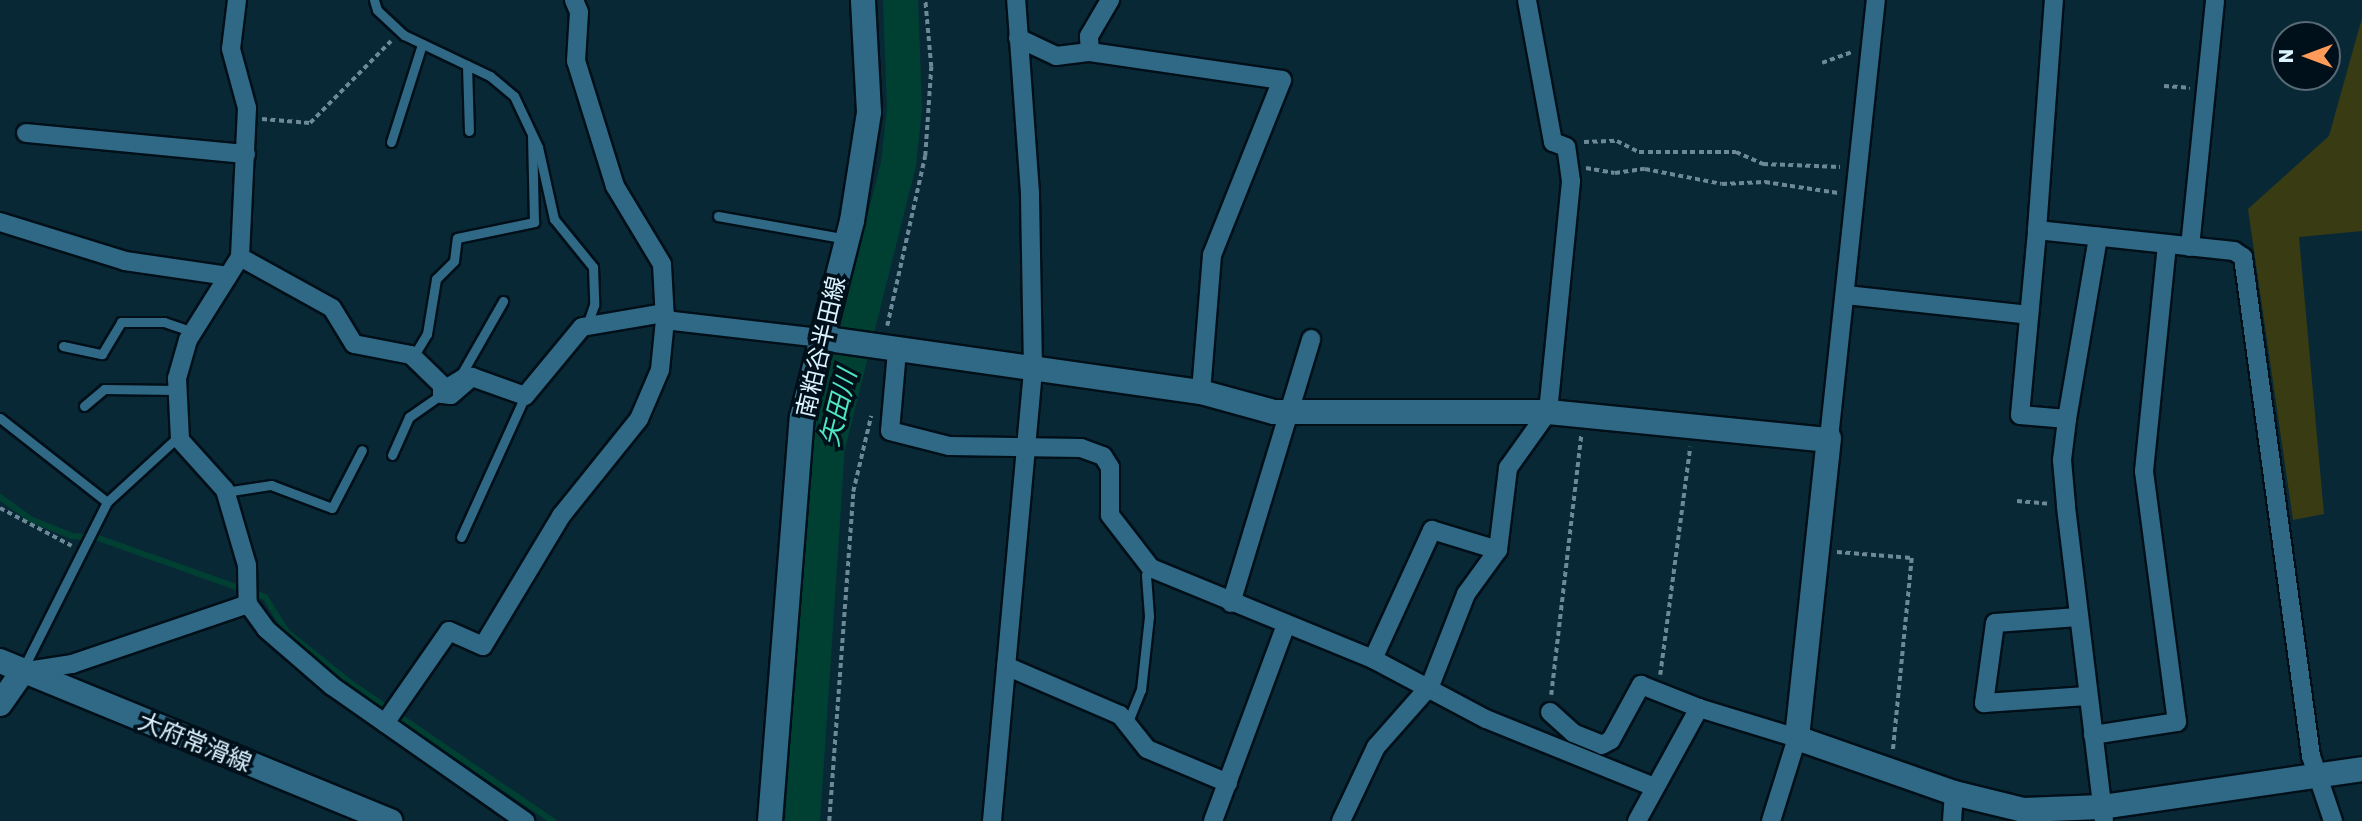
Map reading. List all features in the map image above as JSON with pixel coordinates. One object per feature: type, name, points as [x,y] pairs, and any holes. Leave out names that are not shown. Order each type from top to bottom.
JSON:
[{"type":"street","points":[[237,0],[231,49],[247,117],[240,257],[193,332],[176,390],[179,436],[225,492],[247,565],[248,604],[288,650],[385,723],[525,821]]},
{"type":"street","points":[[385,723],[449,631],[483,646],[561,516],[639,419],[660,370],[665,317],[662,264],[615,186],[576,61],[579,12],[574,0]]},
{"type":"street","name":"南粕谷半田線","points":[[769,821],[802,417],[825,339],[847,239],[870,112],[863,0]]},
{"type":"street","points":[[992,821],[1033,369],[1030,193],[1016,0]]},
{"type":"street","points":[[1090,51],[1089,36],[1110,0]]},
{"type":"street","points":[[1341,821],[1376,747],[1430,686],[1466,594],[1498,550],[1508,468],[1548,412],[1570,167],[1566,147],[1553,142],[1527,0]]},
{"type":"street","points":[[1771,821],[1797,738],[1876,0]]},
{"type":"street","points":[[2054,0],[2020,415],[2067,419]]},
{"type":"street","points":[[2190,247],[2215,0]]},
{"type":"street","points":[[1018,38],[1056,56],[1090,51],[1282,80],[1212,255],[1201,392]]},
{"type":"street","points":[[26,133],[246,154]]},
{"type":"street","points":[[0,222],[114,259],[228,276]]},
{"type":"street","points":[[2037,230],[2234,251],[2246,265],[2318,775],[2333,821]]},
{"type":"street","points":[[2098,237],[2062,460],[2087,696],[2103,814]]},
{"type":"street","points":[[2093,735],[2177,722],[2144,471],[2166,244]]},
{"type":"street","points":[[240,257],[332,308],[354,344],[413,357],[442,389],[451,395],[472,377],[525,396],[587,325],[665,317],[1201,392],[1274,412],[1548,412],[1828,439]]},
{"type":"street","points":[[1846,295],[2029,315]]},
{"type":"street","points":[[1231,603],[1311,339]]},
{"type":"street","points":[[887,350],[890,431],[949,446],[1082,448],[1103,456],[1110,467],[1110,514],[1152,568],[1231,603],[1373,659],[1430,686],[1486,719],[1654,787]]},
{"type":"street","points":[[1373,659],[1432,530],[1498,550]]},
{"type":"street","points":[[0,704],[11,667],[72,664],[248,604]]},
{"type":"street","points":[[2078,617],[1995,623],[1984,703],[2087,696]]},
{"type":"street","points":[[1213,821],[1286,625]]},
{"type":"street","points":[[1006,666],[1119,715],[1147,749],[1228,783]]},
{"type":"street","name":"大府常滑線","points":[[11,667],[390,821]]},
{"type":"street","points":[[1550,712],[1573,733],[1602,745],[1611,740],[1642,685],[1699,708],[1797,738],[1954,793],[2023,810],[2103,814],[2362,769]]},
{"type":"street","points":[[1637,821],[1699,708]]},
{"type":"street","points":[[1952,821],[1954,793]]},
{"type":"lane","points":[[374,0],[399,32],[467,65],[514,96],[532,136],[554,219],[593,267],[594,305],[587,325]]},
{"type":"lane","points":[[391,142],[422,44]]},
{"type":"lane","points":[[467,65],[469,131]]},
{"type":"lane","points":[[413,357],[427,334],[436,279],[454,261],[457,238],[534,222],[532,136]]},
{"type":"lane","points":[[718,216],[847,239]]},
{"type":"lane","points":[[392,454],[409,417],[462,373],[503,301]]},
{"type":"lane","points":[[63,346],[102,354],[121,322],[164,322],[193,332]]},
{"type":"lane","points":[[84,406],[104,389],[176,390]]},
{"type":"lane","points":[[461,537],[525,396]]},
{"type":"lane","points":[[0,418],[107,502]]},
{"type":"lane","points":[[11,667],[107,502],[179,436]]},
{"type":"lane","points":[[225,492],[271,485],[332,508],[362,450]]},
{"type":"lane","points":[[1127,724],[1141,690],[1149,616],[1146,575],[1152,568]]},
{"type":"path","points":[[247,117],[310,123],[399,32]]},
{"type":"path","points":[[1822,63],[1872,47]]},
{"type":"path","points":[[2164,86],[2206,90]]},
{"type":"path","points":[[1566,147],[1617,141],[1639,152],[1736,152],[1763,164],[1816,170],[1860,167]]},
{"type":"path","points":[[1570,167],[1615,173],[1645,169],[1723,184],[1765,182],[1857,196]]},
{"type":"path","points":[[1550,712],[1583,416]]},
{"type":"path","points":[[1658,691],[1692,426]]},
{"type":"path","points":[[2017,501],[2066,505]]},
{"type":"path","points":[[0,508],[21,523],[81,550]]},
{"type":"path","points":[[1816,550],[1912,558],[1889,770]]},
{"type":"green space","points":[[2362,18],[2362,231],[2299,237],[2324,514],[2293,520],[2248,209],[2329,136]]},
{"type":"waterway","name":"矢田川","points":[[802,821],[827,446],[898,164],[904,108],[900,0]]},
{"type":"waterway","points":[[0,497],[30,519],[72,536],[98,538],[265,597],[286,631],[352,684],[553,821]]}]
